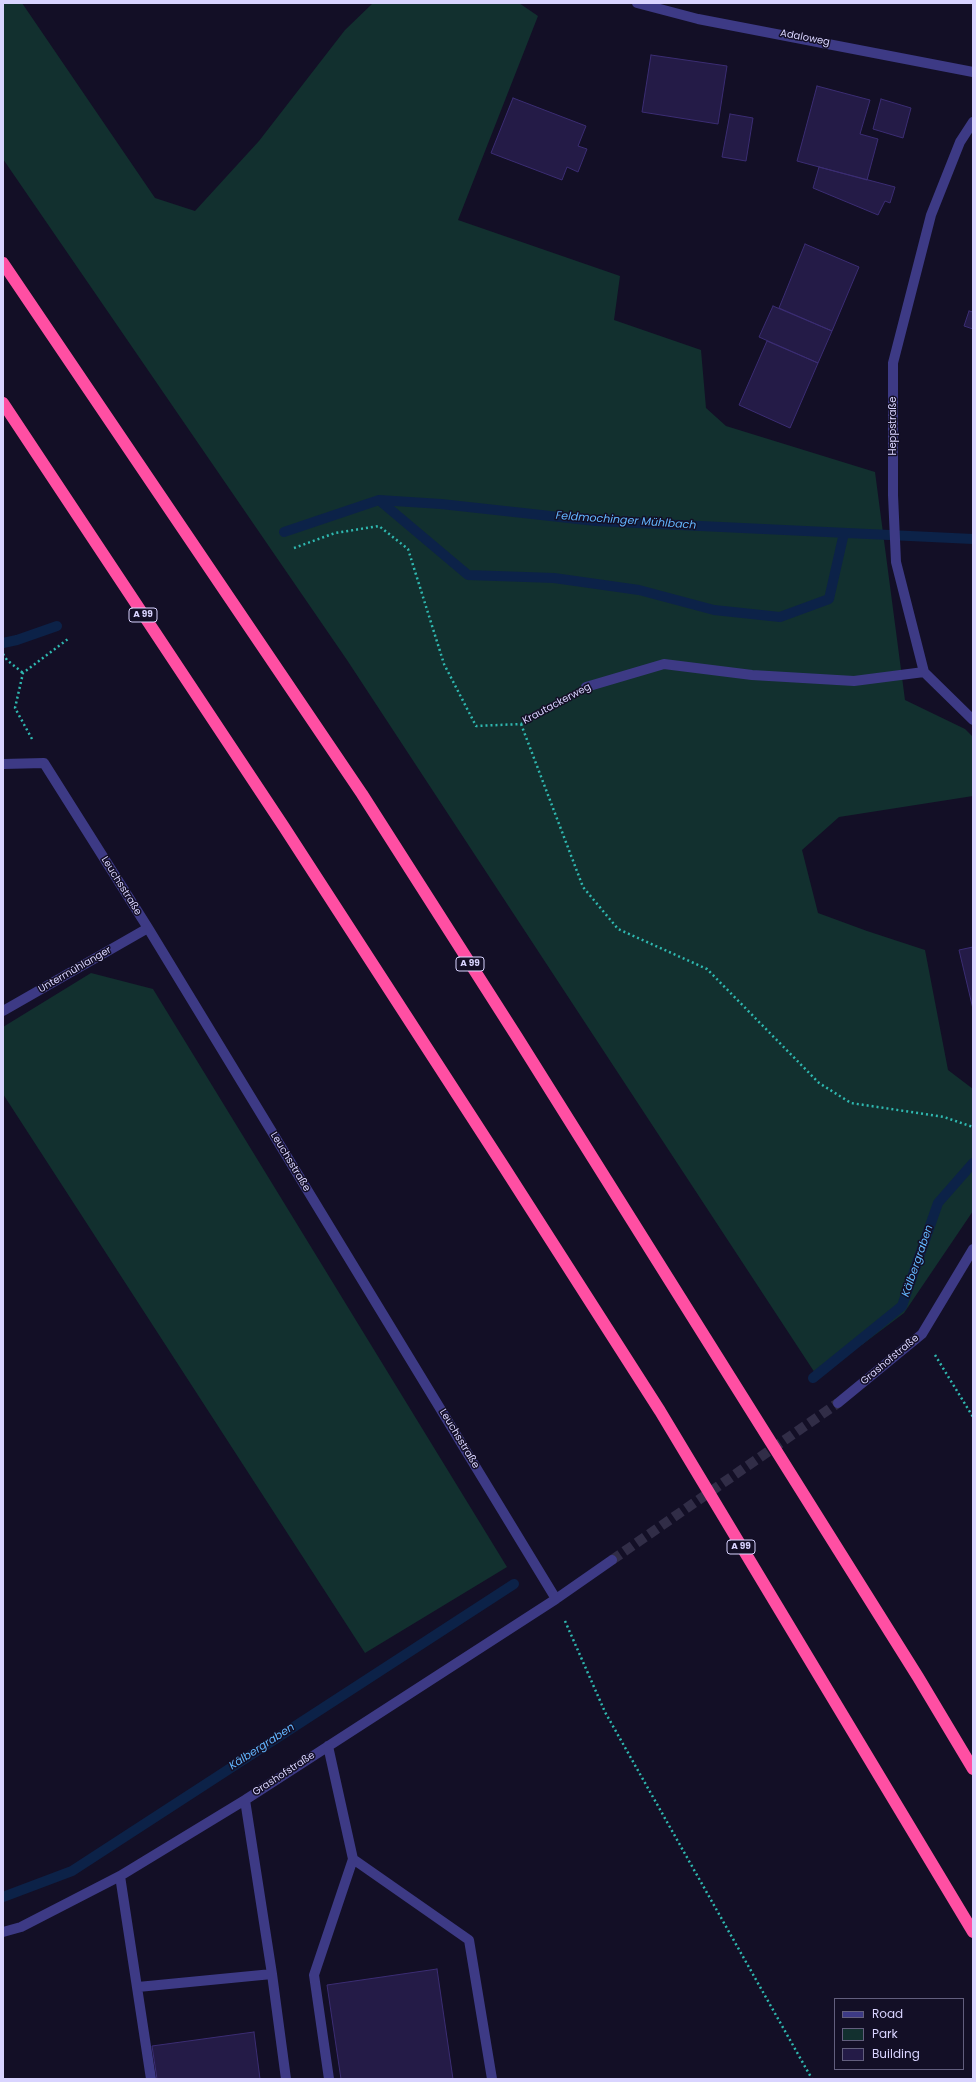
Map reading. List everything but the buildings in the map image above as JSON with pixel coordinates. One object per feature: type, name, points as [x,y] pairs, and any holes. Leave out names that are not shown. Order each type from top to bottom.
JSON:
[{"type":"highway","name":"A 99","points":[[3,263],[362,794],[517,1037],[905,1657],[973,1769]]},
{"type":"highway","name":"A 99","points":[[3,403],[292,840],[660,1411],[973,1932]]},
{"type":"street","name":"Adaloweg","points":[[637,3],[698,19],[973,72]]},
{"type":"street","name":"Heppstraße","points":[[924,672],[896,562],[893,495],[893,363],[931,215],[960,142],[973,122]]},
{"type":"street","name":"Krautackerweg","points":[[586,687],[664,664],[752,674],[854,680],[924,672]]},
{"type":"street","points":[[924,672],[973,720]]},
{"type":"street","points":[[3,764],[44,763]]},
{"type":"street","name":"Leuchsstraße","points":[[44,763],[148,928],[556,1599]]},
{"type":"street","name":"Untermühlanger","points":[[3,1011],[148,928]]},
{"type":"street","name":"Grashofstraße","points":[[838,1403],[922,1334],[973,1249]]},
{"type":"street","name":"Grashofstraße","points":[[3,1932],[21,1927],[120,1876],[245,1800],[556,1599],[612,1560]]},
{"type":"street","points":[[328,1746],[353,1859],[314,1975],[329,2079]]},
{"type":"street","points":[[245,1800],[272,1974],[286,2079]]},
{"type":"street","points":[[353,1859],[469,1940],[492,2079]]},
{"type":"street","points":[[120,1876],[151,2079]]},
{"type":"street","points":[[138,1988],[272,1974]]},
{"type":"path","name":"Krautackerweg","points":[[294,548],[335,533],[379,526],[408,549],[444,664],[476,726],[522,724],[586,687]]},
{"type":"path","points":[[44,763],[15,708],[23,672],[68,639]]},
{"type":"path","points":[[3,654],[7,660],[23,672]]},
{"type":"path","points":[[522,724],[583,887],[618,929],[707,969],[819,1083],[851,1103],[944,1117],[973,1127]]},
{"type":"path","points":[[922,1334],[973,1417]]},
{"type":"path","points":[[556,1599],[605,1712],[812,2079]]},
{"type":"green space","points":[[3,3],[22,3],[155,198],[195,211],[259,141],[345,30],[373,3],[519,3],[538,16],[458,220],[620,276],[614,320],[701,350],[706,408],[726,426],[875,472],[905,700],[965,729],[973,737],[973,796],[839,817],[802,850],[818,913],[925,950],[948,1070],[973,1089],[973,1211],[904,1313],[863,1344],[815,1373],[347,660],[3,159]]},
{"type":"green space","points":[[91,973],[153,989],[507,1567],[365,1653],[3,1094],[3,1027]]},
{"type":"waterway","points":[[379,500],[468,575],[554,578],[639,590],[714,610],[780,617],[829,599],[844,533]]},
{"type":"waterway","name":"Feldmochinger Mühlbach","points":[[284,532],[379,500],[441,504],[596,521],[973,539]]},
{"type":"waterway","name":"Feldmochinger Mühlbach","points":[[3,643],[17,640],[57,626]]},
{"type":"waterway","name":"Kälbergraben","points":[[813,1378],[902,1306],[938,1203],[973,1163]]},
{"type":"waterway","name":"Kälbergraben","points":[[3,1897],[72,1871],[514,1584]]},
{"type":"tunnel","points":[[612,1560],[838,1403]]}]
